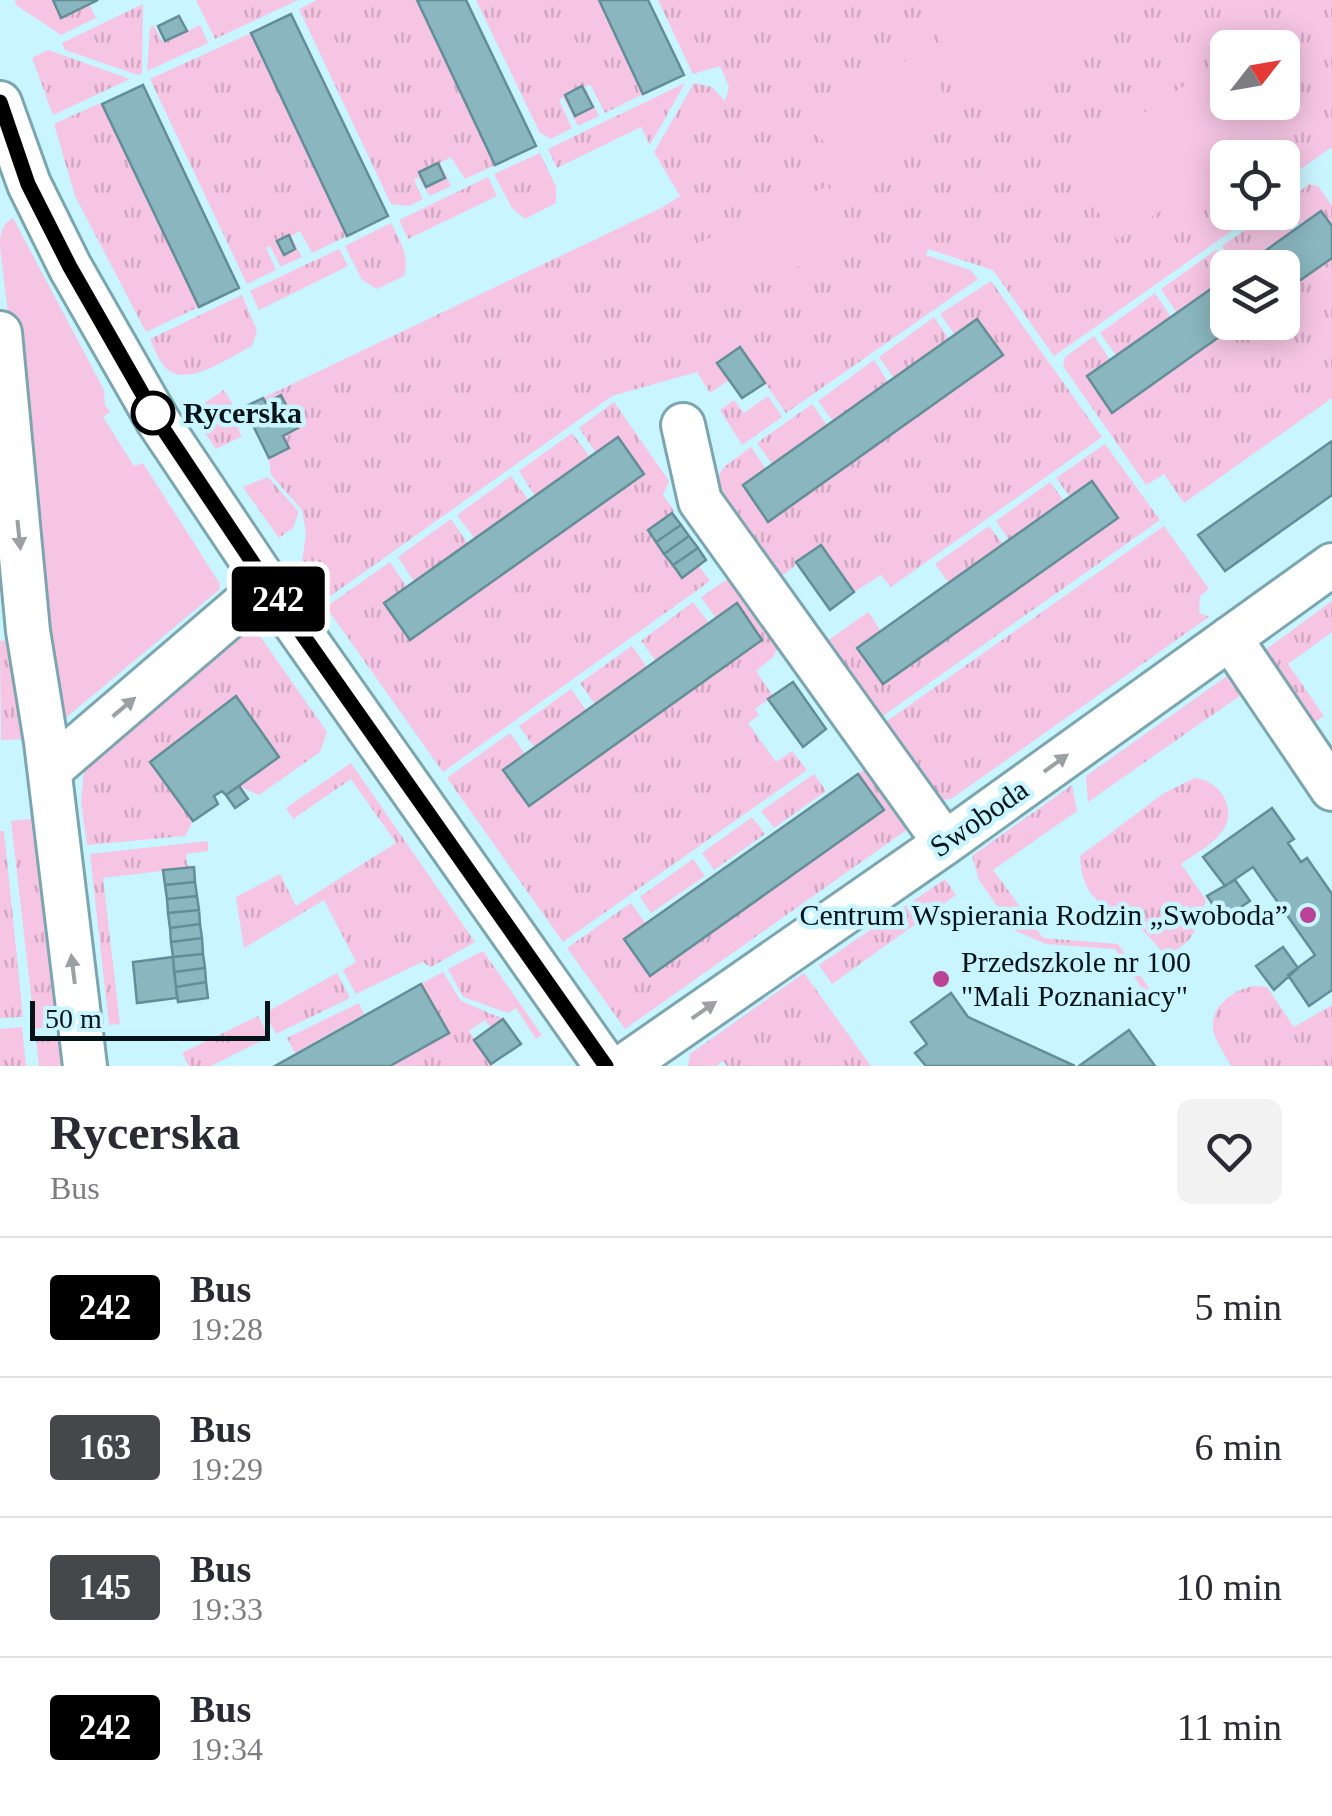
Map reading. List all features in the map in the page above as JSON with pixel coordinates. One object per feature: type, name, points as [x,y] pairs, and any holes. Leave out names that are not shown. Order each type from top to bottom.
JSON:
[{"type":"street","points":[[0,102],[14,188],[80,284],[158,421],[267,584],[606,1066]]},
{"type":"street","points":[[0,333],[28,632],[50,770],[85,1066]]},
{"type":"street","points":[[683,425],[700,501],[945,843]]},
{"type":"street","name":"Swoboda","points":[[624,1066],[945,843],[1332,566]]},
{"type":"street","points":[[50,770],[267,584]]},
{"type":"street","points":[[1230,638],[1332,790]]},
{"type":"green space","points":[[15,0],[53,0],[62,17],[89,4],[96,18],[61,35],[16,5]]},
{"type":"green space","points":[[196,0],[298,0],[215,39]]},
{"type":"green space","points":[[317,0],[417,0],[495,165],[465,179],[451,157],[440,163],[451,186],[430,196],[418,177],[414,180],[423,199],[409,206],[391,204],[299,9]]},
{"type":"green space","points":[[476,0],[599,0],[643,94],[605,113],[590,84],[585,87],[599,116],[578,126],[563,97],[559,100],[572,128],[551,139],[540,133]]},
{"type":"green space","points":[[658,0],[1332,0],[1332,147],[1300,169],[1300,140],[1210,140],[1210,230],[1233,230],[1054,356],[993,270],[928,249],[926,255],[970,270],[978,279],[786,413],[740,347],[718,362],[729,380],[710,393],[697,372],[612,396],[322,602],[301,571],[306,533],[302,510],[271,475],[269,458],[289,448],[283,436],[298,427],[281,396],[266,403],[263,398],[680,196],[654,152],[694,83],[712,87],[725,101],[729,87],[720,66],[693,74]]},
{"type":"green space","points":[[928,0],[1108,0],[1123,23],[986,111],[919,6]]},
{"type":"green space","points":[[143,4],[142,73],[138,75],[65,50],[62,43]]},
{"type":"green space","points":[[200,25],[208,43],[147,71],[150,28],[154,26],[163,43]]},
{"type":"green space","points":[[251,33],[347,236],[312,253],[300,231],[291,236],[302,257],[281,267],[270,246],[266,248],[276,270],[247,284],[150,79]]},
{"type":"green space","points":[[48,50],[130,79],[53,115],[32,58]]},
{"type":"green space","points":[[918,53],[956,113],[849,181],[810,121]]},
{"type":"green space","points":[[1210,69],[1210,120],[1253,120],[1266,140],[1210,140],[1210,178],[1117,240],[1066,164]]},
{"type":"green space","points":[[685,83],[650,145],[641,127],[557,168],[548,149]]},
{"type":"green space","points":[[102,104],[199,307],[146,332],[75,196],[54,124]]},
{"type":"green space","points":[[540,153],[556,187],[556,203],[525,219],[512,208],[494,174]]},
{"type":"green space","points":[[488,177],[497,196],[408,239],[399,220]]},
{"type":"green space","points":[[1309,184],[1318,186],[1332,206],[1332,226],[1300,226],[1300,191]]},
{"type":"green space","points":[[828,186],[853,243],[720,300],[696,244]]},
{"type":"green space","points":[[13,218],[104,390],[110,412],[103,417],[134,466],[143,463],[220,584],[220,589],[56,726],[0,246],[2,230]]},
{"type":"green space","points":[[391,223],[401,242],[406,268],[404,276],[377,289],[362,280],[345,246]]},
{"type":"green space","points":[[1245,230],[1293,231],[1263,250],[1225,250],[1222,246]]},
{"type":"green space","points":[[339,249],[348,266],[259,310],[250,291]]},
{"type":"green space","points":[[1210,254],[1210,289],[1177,313],[1161,289]]},
{"type":"green space","points":[[1332,258],[1332,398],[1184,503],[1164,474],[1146,485],[1063,366],[1065,357],[1094,336],[1110,360],[1087,377],[1113,412],[1216,340],[1300,340],[1300,281]]},
{"type":"green space","points":[[991,281],[1102,437],[891,587],[881,575],[854,592],[821,545],[777,580],[716,491],[717,478],[724,467],[751,447],[766,469],[743,486],[769,521],[1002,356],[955,335],[940,314]]},
{"type":"green space","points":[[1155,293],[1171,317],[1116,355],[1100,333]]},
{"type":"green space","points":[[242,295],[257,331],[252,346],[196,373],[184,375],[165,367],[150,339]]},
{"type":"green space","points":[[934,317],[949,339],[894,378],[879,357]]},
{"type":"green space","points":[[874,360],[888,382],[833,421],[818,401]]},
{"type":"green space","points":[[224,390],[245,425],[238,429],[242,436],[216,449],[197,421],[206,402]]},
{"type":"green space","points":[[768,396],[782,417],[742,445],[720,410],[734,400],[744,413]]},
{"type":"green space","points":[[614,402],[669,481],[663,495],[674,511],[648,531],[682,577],[699,566],[710,581],[443,772],[326,607],[390,562],[407,587],[384,604],[410,639],[644,474],[619,438],[596,453],[579,428]]},
{"type":"green space","points":[[812,404],[827,425],[772,464],[757,443]]},
{"type":"green space","points":[[572,433],[590,457],[535,496],[519,471]]},
{"type":"green space","points":[[1105,444],[1160,520],[877,720],[822,645],[868,612],[881,631],[858,648],[883,684],[1117,518],[1070,497],[1056,478]]},
{"type":"green space","points":[[511,476],[529,501],[475,539],[457,515]]},
{"type":"green space","points":[[268,477],[299,512],[293,528],[279,538],[243,487]]},
{"type":"green space","points":[[1050,482],[1064,501],[1009,540],[996,521]]},
{"type":"green space","points":[[451,519],[468,544],[414,582],[398,557]]},
{"type":"green space","points":[[989,526],[1003,544],[949,583],[935,564]]},
{"type":"green space","points":[[1164,526],[1209,589],[1200,596],[1199,613],[1209,617],[951,799],[938,800],[880,726]]},
{"type":"green space","points":[[729,578],[779,646],[773,657],[756,671],[773,696],[755,709],[759,715],[748,723],[776,762],[792,751],[807,770],[563,942],[447,778],[510,733],[525,754],[503,770],[529,806],[762,640],[737,604],[716,618],[701,597]]},
{"type":"green space","points":[[1332,601],[1332,632],[1288,664],[1324,716],[1310,725],[1261,653]]},
{"type":"green space","points":[[693,602],[709,623],[656,661],[641,641]]},
{"type":"green space","points":[[257,632],[327,732],[320,752],[259,795],[239,786],[279,757],[235,697],[151,762],[193,821],[185,836],[87,845],[81,802],[84,770],[246,633]]},
{"type":"green space","points":[[10,640],[30,739],[1,740],[0,641]]},
{"type":"green space","points":[[632,646],[647,667],[595,704],[580,683]]},
{"type":"green space","points":[[1237,669],[1251,688],[1088,802],[1086,776]]},
{"type":"green space","points":[[571,689],[586,710],[534,747],[519,726]]},
{"type":"green space","points":[[351,763],[475,942],[431,967],[422,962],[356,994],[343,970],[356,962],[324,900],[244,948],[236,897],[280,874],[296,906],[396,843],[351,779],[293,819],[286,808]]},
{"type":"green space","points":[[872,764],[909,824],[908,829],[625,1029],[567,948],[631,903],[646,924],[624,940],[650,975],[883,810],[858,774]]},
{"type":"green space","points":[[814,774],[826,791],[774,828],[761,811]]},
{"type":"green space","points":[[1195,778],[1219,791],[1228,806],[1228,815],[1217,837],[1181,864],[1206,900],[1189,940],[1165,955],[1141,929],[1090,892],[1080,856],[1164,793]]},
{"type":"green space","points":[[1072,785],[1077,811],[993,870],[1043,938],[1118,944],[1153,994],[1148,997],[1115,949],[1046,944],[1014,930],[979,880],[972,856]]},
{"type":"green space","points":[[752,817],[765,834],[714,870],[702,853]]},
{"type":"green space","points":[[39,818],[63,1024],[35,1029],[11,821]]},
{"type":"green space","points":[[0,831],[4,831],[23,1017],[0,1018]]},
{"type":"green space","points":[[208,841],[208,851],[186,854],[187,865],[194,867],[103,878],[120,1024],[109,1025],[90,854]]},
{"type":"green space","points":[[693,859],[705,876],[651,913],[640,897]]},
{"type":"green space","points":[[945,879],[956,895],[832,984],[819,965]]},
{"type":"green space","points":[[483,951],[542,1035],[536,1039],[516,1008],[508,1013],[463,997],[448,969]]},
{"type":"green space","points":[[443,972],[461,1001],[503,1019],[491,1028],[485,1020],[469,1031],[492,1066],[390,1066],[448,1033],[421,984]]},
{"type":"green space","points":[[337,973],[350,998],[276,1034],[265,1013]]},
{"type":"green space","points":[[804,973],[871,1066],[727,1066],[723,1061],[716,1066],[688,1066],[690,1054]]},
{"type":"green space","points":[[1254,986],[1267,987],[1294,1027],[1332,1005],[1332,1066],[1231,1066],[1213,1029],[1215,1013],[1225,1000]]},
{"type":"green space","points":[[359,1003],[364,1014],[295,1053],[287,1038]]},
{"type":"green space","points":[[258,1016],[269,1037],[211,1066],[189,1066],[182,1053]]},
{"type":"green space","points":[[22,1027],[26,1066],[0,1066],[0,1029]]},
{"type":"green space","points":[[63,1036],[67,1066],[39,1066],[36,1039]]},
{"type":"building","points":[[53,0],[98,0],[61,18]]},
{"type":"building","points":[[417,0],[466,0],[536,146],[495,165]]},
{"type":"building","points":[[599,0],[648,0],[684,75],[643,94]]},
{"type":"building","points":[[291,14],[388,216],[347,236],[251,33]]},
{"type":"building","points":[[179,16],[187,31],[165,41],[158,26]]},
{"type":"building","points":[[143,85],[239,288],[199,307],[102,104]]},
{"type":"building","points":[[582,86],[593,107],[575,116],[565,95]]},
{"type":"building","points":[[438,163],[445,178],[426,187],[419,172]]},
{"type":"building","points":[[1321,211],[1332,226],[1332,258],[1300,280],[1300,250],[1266,250],[1300,230]]},
{"type":"building","points":[[289,235],[295,249],[284,255],[277,241]]},
{"type":"building","points":[[1210,290],[1210,340],[1215,340],[1112,413],[1087,376]]},
{"type":"building","points":[[977,319],[1003,355],[768,522],[743,485]]},
{"type":"building","points":[[740,347],[765,383],[742,398],[717,363]]},
{"type":"building","points":[[281,395],[298,428],[283,436],[289,448],[269,458],[244,407]]},
{"type":"building","points":[[618,437],[644,474],[410,640],[384,603]]},
{"type":"building","points":[[1332,441],[1332,495],[1225,571],[1198,535]]},
{"type":"building","points":[[1092,481],[1118,518],[883,684],[857,648]]},
{"type":"building","points":[[672,513],[681,525],[656,542],[648,530]]},
{"type":"building","points":[[681,525],[689,536],[664,554],[656,542]]},
{"type":"building","points":[[689,536],[698,548],[673,565],[664,554]]},
{"type":"building","points":[[821,545],[854,592],[830,610],[796,562]]},
{"type":"building","points":[[698,548],[706,560],[682,578],[673,565]]},
{"type":"building","points":[[737,603],[762,640],[529,806],[503,770]]},
{"type":"building","points":[[793,682],[826,729],[803,747],[768,699]]},
{"type":"building","points":[[236,696],[279,757],[226,795],[222,791],[214,796],[218,804],[193,821],[150,762]]},
{"type":"building","points":[[858,774],[884,810],[650,976],[624,939]]},
{"type":"building","points":[[239,786],[248,799],[235,808],[226,795]]},
{"type":"building","name":"Centrum Wspierania Rodzin „Swoboda”","points":[[1272,808],[1294,839],[1288,843],[1301,862],[1307,858],[1332,894],[1332,990],[1309,1006],[1288,975],[1315,955],[1253,867],[1225,886],[1203,857]]},
{"type":"building","points":[[194,867],[195,882],[165,885],[163,870]]},
{"type":"building","points":[[1235,880],[1250,901],[1223,919],[1207,896]]},
{"type":"building","points":[[195,882],[197,896],[167,899],[165,885]]},
{"type":"building","points":[[197,896],[199,910],[168,913],[167,899]]},
{"type":"building","points":[[199,910],[200,924],[170,928],[168,913]]},
{"type":"building","points":[[200,924],[202,938],[171,942],[170,928]]},
{"type":"building","points":[[202,938],[203,954],[173,957],[171,942]]},
{"type":"building","points":[[1283,947],[1298,968],[1274,990],[1256,966]]},
{"type":"building","points":[[203,954],[205,968],[174,972],[173,957]]},
{"type":"building","points":[[173,957],[177,998],[137,1003],[133,962]]},
{"type":"building","points":[[205,968],[206,982],[176,987],[174,972]]},
{"type":"building","points":[[206,982],[208,998],[178,1002],[176,987]]},
{"type":"building","points":[[421,984],[449,1033],[390,1066],[275,1066]]},
{"type":"building","points":[[951,993],[968,1017],[1075,1066],[926,1066],[915,1053],[927,1044],[911,1022]]},
{"type":"building","points":[[503,1019],[521,1044],[491,1064],[474,1040]]},
{"type":"building","points":[[1129,1030],[1155,1066],[1079,1066]]},
{"type":"bus line","name":"242","points":[[0,102],[28,184],[70,267],[158,421],[267,584],[606,1066]]},
{"type":"place","name":"Rycerska","points":[[153,413]]},
{"type":"place","name":"Centrum Wspierania Rodzin „Swoboda”","points":[[1308,915]]},
{"type":"place","name":"Przedszkole nr 100 \"Mali Poznaniacy\"","points":[[941,979]]}]
